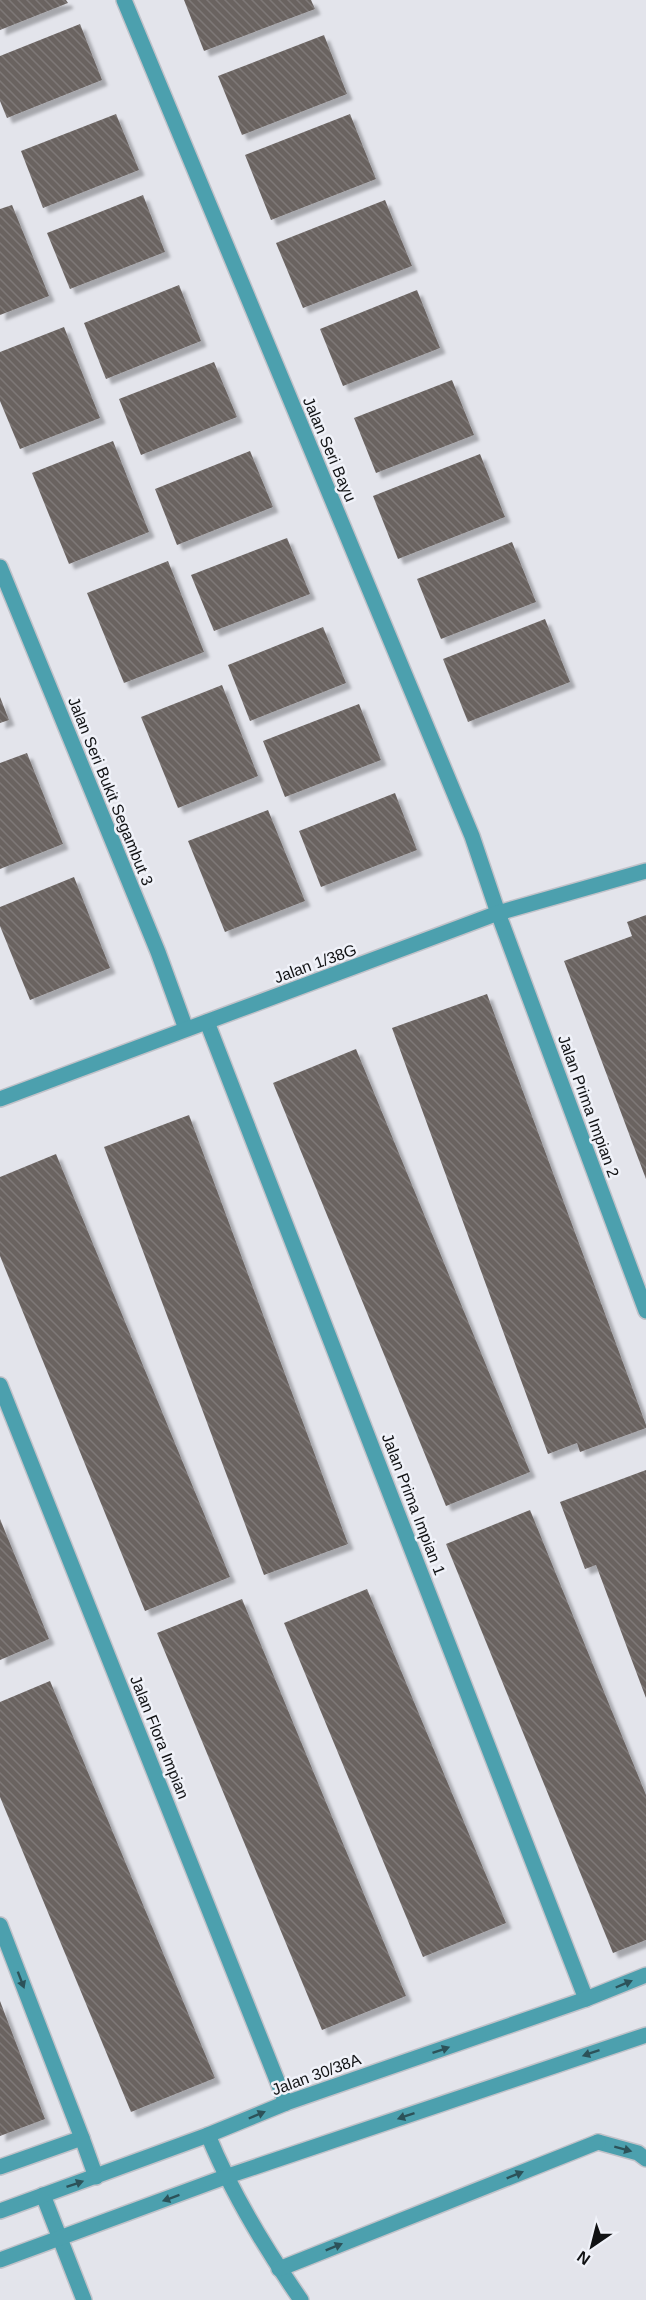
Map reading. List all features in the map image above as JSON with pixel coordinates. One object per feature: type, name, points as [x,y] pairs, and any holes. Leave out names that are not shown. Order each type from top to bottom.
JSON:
[{"type":"street","name":"Jalan Seri Bayu","points":[[124,0],[469,829],[498,913]]},
{"type":"street","name":"Jalan Seri Bukit Segambut 3","points":[[0,567],[158,952],[186,1029]]},
{"type":"street","name":"Jalan 1/38G","points":[[0,1099],[498,913],[646,871]]},
{"type":"street","name":"Jalan Prima Impian 2","points":[[498,913],[646,1311]]},
{"type":"street","name":"Jalan Prima Impian 1","points":[[207,1022],[586,2000]]},
{"type":"street","name":"Jalan Flora Impian","points":[[0,1385],[286,2103]]},
{"type":"street","points":[[0,1925],[96,2177]]},
{"type":"street","name":"Jalan 30/38A","points":[[0,2211],[208,2135],[286,2103],[586,2000],[646,1975]]},
{"type":"street","points":[[0,2260],[225,2177],[646,2035]]},
{"type":"street","points":[[208,2135],[225,2177],[279,2269],[301,2300]]},
{"type":"street","points":[[0,2167],[82,2138]]},
{"type":"street","points":[[279,2269],[598,2142],[638,2153],[646,2159]]},
{"type":"street","points":[[43,2195],[84,2300]]},
{"type":"building","points":[[0,0],[66,0],[68,3],[0,30]]},
{"type":"building","points":[[184,0],[311,0],[315,9],[204,51]]},
{"type":"building","points":[[80,24],[102,80],[7,118],[0,101],[0,56]]},
{"type":"building","points":[[324,35],[347,94],[242,135],[218,76]]},
{"type":"building","points":[[116,114],[139,170],[43,208],[21,151]]},
{"type":"building","points":[[350,114],[376,179],[271,220],[245,155]]},
{"type":"building","points":[[143,195],[165,252],[70,289],[47,233]]},
{"type":"building","points":[[385,200],[412,266],[303,308],[276,243]]},
{"type":"building","points":[[12,205],[49,296],[0,315],[0,209]]},
{"type":"building","points":[[179,285],[201,341],[106,379],[84,323]]},
{"type":"building","points":[[417,290],[440,348],[343,386],[320,329]]},
{"type":"building","points":[[64,327],[100,418],[20,449],[0,401],[0,352]]},
{"type":"building","points":[[214,362],[237,417],[141,455],[119,399]]},
{"type":"building","points":[[452,380],[474,435],[376,473],[354,418]]},
{"type":"building","points":[[113,441],[149,532],[69,564],[32,473]]},
{"type":"building","points":[[250,451],[273,507],[177,545],[155,489]]},
{"type":"building","points":[[480,454],[505,517],[398,559],[373,496]]},
{"type":"building","points":[[287,538],[310,594],[214,631],[191,575]]},
{"type":"building","points":[[512,542],[536,602],[441,639],[417,579]]},
{"type":"building","points":[[168,561],[204,652],[124,683],[87,593]]},
{"type":"building","points":[[545,619],[570,682],[468,722],[443,659]]},
{"type":"building","points":[[323,627],[346,683],[250,721],[228,665]]},
{"type":"building","points":[[222,685],[258,776],[178,808],[141,717]]},
{"type":"building","points":[[0,697],[9,720],[0,723]]},
{"type":"building","points":[[359,704],[381,760],[285,797],[263,741]]},
{"type":"building","points":[[27,753],[63,844],[0,869],[0,763]]},
{"type":"building","points":[[395,793],[417,850],[321,887],[299,831]]},
{"type":"building","points":[[268,810],[305,901],[225,932],[188,841]]},
{"type":"building","points":[[74,877],[110,968],[30,1000],[0,926],[0,907]]},
{"type":"building","points":[[646,915],[646,1179],[564,961],[632,936],[627,922]]},
{"type":"building","points":[[487,994],[646,1425],[646,1428],[580,1452],[577,1443],[548,1454],[392,1028]]},
{"type":"building","points":[[356,1049],[530,1472],[446,1506],[273,1083]]},
{"type":"building","points":[[189,1115],[348,1544],[264,1575],[104,1147]]},
{"type":"building","points":[[56,1154],[230,1577],[145,1611],[0,1256],[0,1177]]},
{"type":"building","points":[[646,1470],[646,1698],[596,1565],[585,1569],[560,1502]]},
{"type":"building","points":[[530,1510],[646,1795],[646,1940],[613,1953],[446,1544]]},
{"type":"building","points":[[0,1519],[49,1639],[0,1660]]},
{"type":"building","points":[[367,1589],[506,1923],[423,1957],[284,1623]]},
{"type":"building","points":[[242,1599],[406,1996],[322,2030],[157,1633]]},
{"type":"building","points":[[50,1681],[215,2078],[131,2112],[0,1797],[0,1702]]},
{"type":"building","points":[[0,2001],[45,2119],[0,2136]]}]
